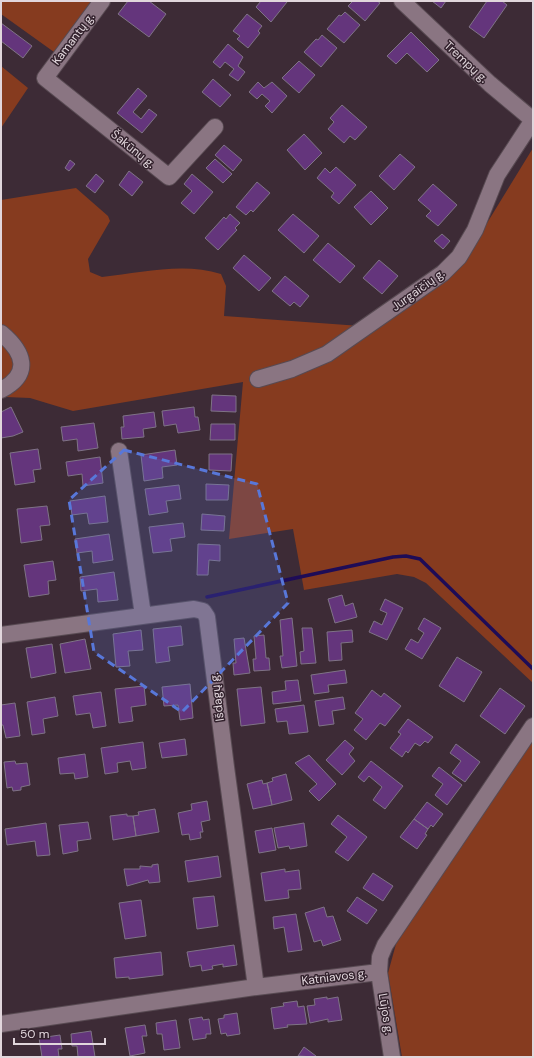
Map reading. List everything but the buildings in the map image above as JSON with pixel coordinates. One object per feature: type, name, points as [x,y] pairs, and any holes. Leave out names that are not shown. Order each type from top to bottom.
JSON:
[{"type":"street","name":"Kamantų g.","points":[[45,78],[102,1]]},
{"type":"street","name":"Trempų g.","points":[[402,1],[490,84],[533,120]]},
{"type":"street","name":"Šakūnų g.","points":[[45,78],[169,177],[215,127]]},
{"type":"street","name":"Jurgaičių g.","points":[[258,379],[292,370],[326,354],[443,273],[459,257],[475,230],[497,175],[533,120]]},
{"type":"street","points":[[1,333],[19,352],[22,364],[20,374],[7,387]]},
{"type":"street","points":[[119,451],[143,615]]},
{"type":"street","name":"Išdagų g.","points":[[1,635],[143,615],[194,609],[203,611],[207,617],[256,986]]},
{"type":"street","name":"Katniavos g.","points":[[1,1024],[256,986],[379,972],[380,957],[385,945],[533,726]]},
{"type":"street","name":"Lūjos g.","points":[[379,972],[392,1057]]},
{"type":"highlighted area","points":[[124,450],[257,484],[288,603],[182,712],[94,652],[69,500]]},
{"type":"shaded area","points":[[1,1],[98,1],[54,52],[1,14]]},
{"type":"shaded area","points":[[1,66],[28,88],[1,128]]},
{"type":"shaded area","points":[[533,148],[533,683],[426,583],[414,577],[397,574],[304,590],[293,529],[229,539],[243,382],[73,411],[30,398],[6,397],[1,399],[1,200],[76,188],[108,216],[110,221],[88,259],[90,272],[102,277],[177,269],[207,271],[221,274],[226,286],[224,316],[374,327],[465,259]]},
{"type":"shaded area","points":[[533,735],[533,1057],[402,1057],[388,973],[396,944]]},
{"type":"waterway","points":[[207,597],[393,557],[406,556],[420,559],[533,669]]}]
